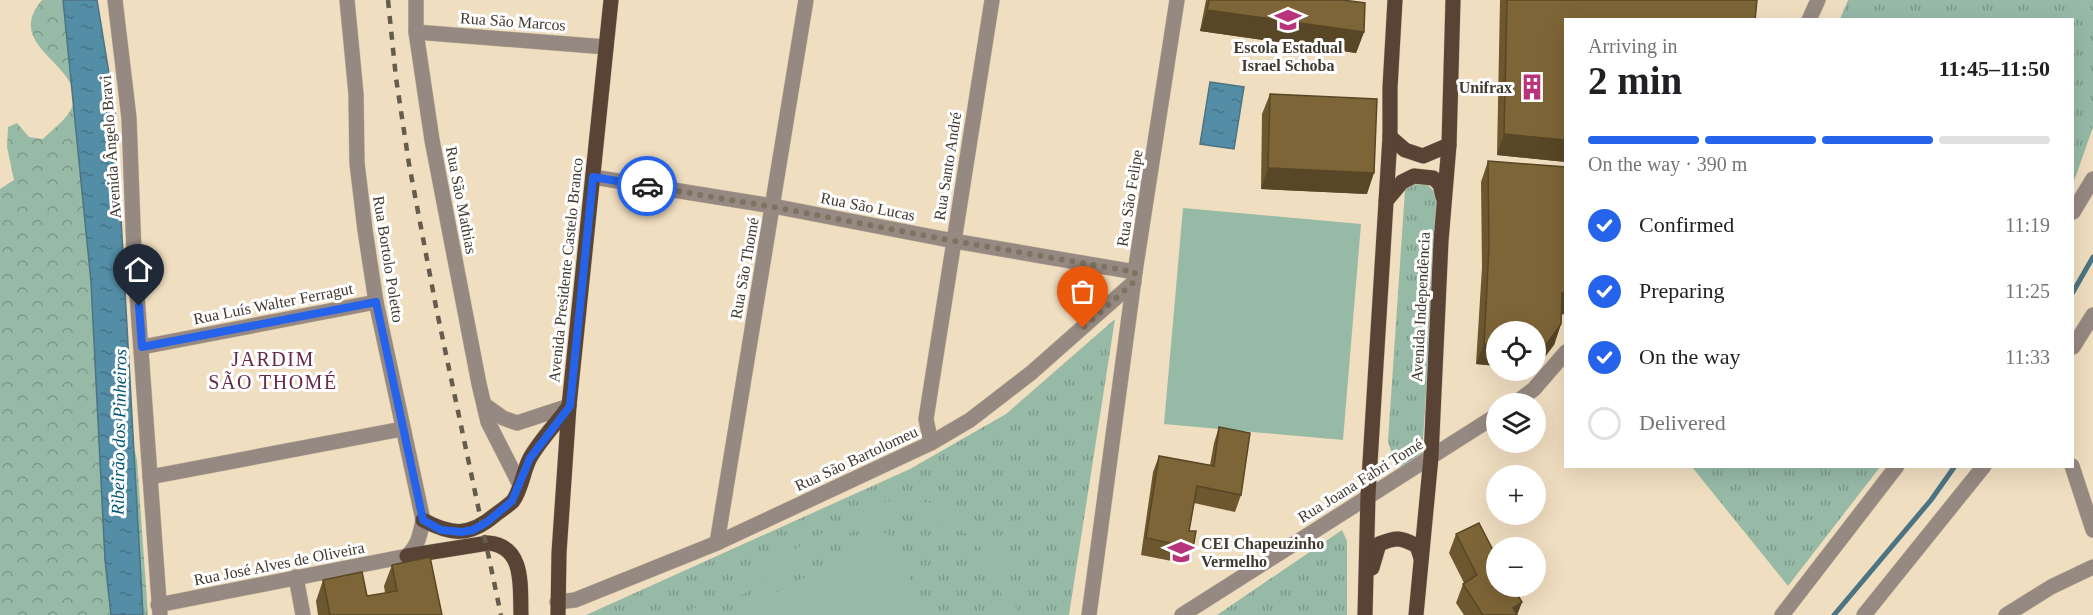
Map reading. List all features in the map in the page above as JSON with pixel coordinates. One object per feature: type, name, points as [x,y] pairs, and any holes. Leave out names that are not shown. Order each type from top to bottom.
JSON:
[{"type":"main road","name":"Avenida Presidente Castelo Branco","points":[[557,608],[570,406],[611,0]]},
{"type":"main road","points":[[1365,615],[1368,495],[1390,136],[1395,0]]},
{"type":"main road","name":"Avenida Independência","points":[[1416,615],[1431,457],[1444,200],[1449,145],[1453,0]]},
{"type":"main road","points":[[1390,136],[1405,150],[1423,156],[1449,145]]},
{"type":"main road","points":[[1386,201],[1402,182],[1414,176],[1433,178],[1440,184],[1444,200]]},
{"type":"main road","points":[[423,520],[441,530],[462,532],[473,530],[487,522],[512,501],[530,458],[570,406]]},
{"type":"main road","points":[[1366,583],[1380,544],[1395,537],[1417,546],[1421,558]]},
{"type":"main road","points":[[407,556],[488,543],[500,544],[509,549],[515,558],[522,615]]},
{"type":"street","name":"Avenida Ângelo Bravi","points":[[115,0],[129,118],[134,253],[159,610]]},
{"type":"street","name":"Rua Bortolo Poletto","points":[[347,0],[356,94],[357,163],[376,302],[423,520]]},
{"type":"street","name":"Rua São Mathias","points":[[416,0],[416,32],[432,140],[479,384],[488,422],[520,485]]},
{"type":"street","name":"Rua São Thomé","points":[[717,543],[806,0]]},
{"type":"street","name":"Rua Santo André","points":[[931,443],[926,418],[992,0]]},
{"type":"street","name":"Rua São Felipe","points":[[1089,615],[1134,277],[1177,0]]},
{"type":"street","points":[[1810,18],[1818,0]]},
{"type":"street","name":"Rua São Marcos","points":[[416,32],[606,47]]},
{"type":"street","name":"Rua São Lucas","points":[[593,177],[773,207],[1134,277]]},
{"type":"street","points":[[2074,210],[2093,178]]},
{"type":"street","name":"Rua São Bartolomeu","points":[[557,608],[717,543],[931,443],[970,420],[1032,373],[1134,277]]},
{"type":"street","name":"Rua Luís Walter Ferragut","points":[[142,347],[376,302]]},
{"type":"street","points":[[2074,345],[2093,315]]},
{"type":"street","points":[[1529,393],[1564,354]]},
{"type":"street","points":[[485,405],[502,418],[517,423],[570,406]]},
{"type":"street","name":"Rua Joana Fabri Tomé","points":[[1182,615],[1486,422]]},
{"type":"street","points":[[150,477],[402,429]]},
{"type":"street","points":[[1782,615],[1895,468]]},
{"type":"street","points":[[1864,615],[1982,468]]},
{"type":"street","points":[[2073,468],[2093,530]]},
{"type":"street","points":[[407,556],[415,549],[423,520]]},
{"type":"street","name":"Rua José Alves de Oliveira","points":[[159,610],[296,577],[407,556]]},
{"type":"street","points":[[2006,615],[2051,587],[2093,567]]},
{"type":"street","points":[[296,577],[303,615]]},
{"type":"green space","points":[[42,0],[75,0],[121,417],[132,439],[137,460],[148,615],[0,615],[0,189],[14,180],[7,147],[8,127],[17,123],[29,137],[43,139],[65,118],[73,104],[73,90],[67,77],[46,55],[31,30],[32,16]]},
{"type":"green space","points":[[1848,0],[2093,0],[2093,127],[2074,181],[2074,18],[1840,18]]},
{"type":"green space","points":[[1414,182],[1427,184],[1439,197],[1422,455],[1400,467],[1394,461],[1388,441],[1405,190]]},
{"type":"green space","points":[[1183,208],[1361,224],[1343,440],[1164,424]]},
{"type":"green space","points":[[1115,319],[1069,615],[586,615],[910,469],[1006,414]]},
{"type":"green space","points":[[1693,468],[1879,468],[1788,586]]},
{"type":"green space","points":[[906,500],[927,502],[947,508],[976,526],[988,538],[998,551],[1012,581],[1016,615],[1003,615],[1000,587],[991,564],[977,544],[959,529],[938,519],[914,515],[888,517],[862,526],[706,615],[683,615],[865,508],[885,502]]},
{"type":"green space","points":[[1342,530],[1347,541],[1347,615],[1217,615]]},
{"type":"green space","points":[[886,533],[930,615],[734,615]]},
{"type":"water","name":"Ribeirão dos Pinheiros","points":[[63,0],[97,0],[115,110],[143,615],[111,615],[105,560],[91,282]]},
{"type":"water","points":[[1210,82],[1244,87],[1234,149],[1200,144]]},
{"type":"building","points":[[1209,0],[1343,0],[1365,3],[1364,32],[1207,10]]},
{"type":"building","name":"Unifrax","points":[[1507,0],[1757,0],[1755,18],[1564,18],[1564,140],[1504,134]]},
{"type":"building","points":[[1270,94],[1377,99],[1374,173],[1268,168]]},
{"type":"building","points":[[1488,161],[1564,167],[1564,293],[1562,293],[1561,324],[1546,345],[1546,321],[1486,321],[1486,344],[1484,344],[1489,247]]},
{"type":"building","points":[[1219,427],[1250,433],[1241,495],[1197,486],[1189,531],[1196,531],[1193,548],[1146,538],[1159,456],[1214,466]]},
{"type":"building","points":[[1479,523],[1486,537],[1486,597],[1519,597],[1522,602],[1513,608],[1517,615],[1483,615],[1463,584],[1477,575],[1456,534]]},
{"type":"building","points":[[430,557],[442,615],[330,615],[323,580],[362,572],[367,596],[397,591],[392,565]]},
{"type":"waterway","points":[[2074,290],[2093,257]]},
{"type":"waterway","points":[[1834,615],[1931,500],[1954,468]]},
{"type":"railway","points":[[388,0],[396,78],[409,164],[436,307],[501,615]]},
{"type":"way so far","points":[[647,186],[1135,272],[1134,282],[1083,328]]},
{"type":"place","name":"Escola Estadual Israel Schoba","points":[[1288,20]]},
{"type":"place","name":"Unifrax","points":[[1532,87]]},
{"type":"place","name":"CEI Chapeuzinho Vermelho","points":[[1181,552]]},
{"type":"district","name":"JARDIM SÃO THOMÉ","points":[[273,370]]},
{"type":"route","points":[[139,306],[142,347],[376,302],[423,520],[441,530],[462,532],[473,530],[487,522],[512,501],[530,458],[570,406],[593,177],[647,186]]}]
